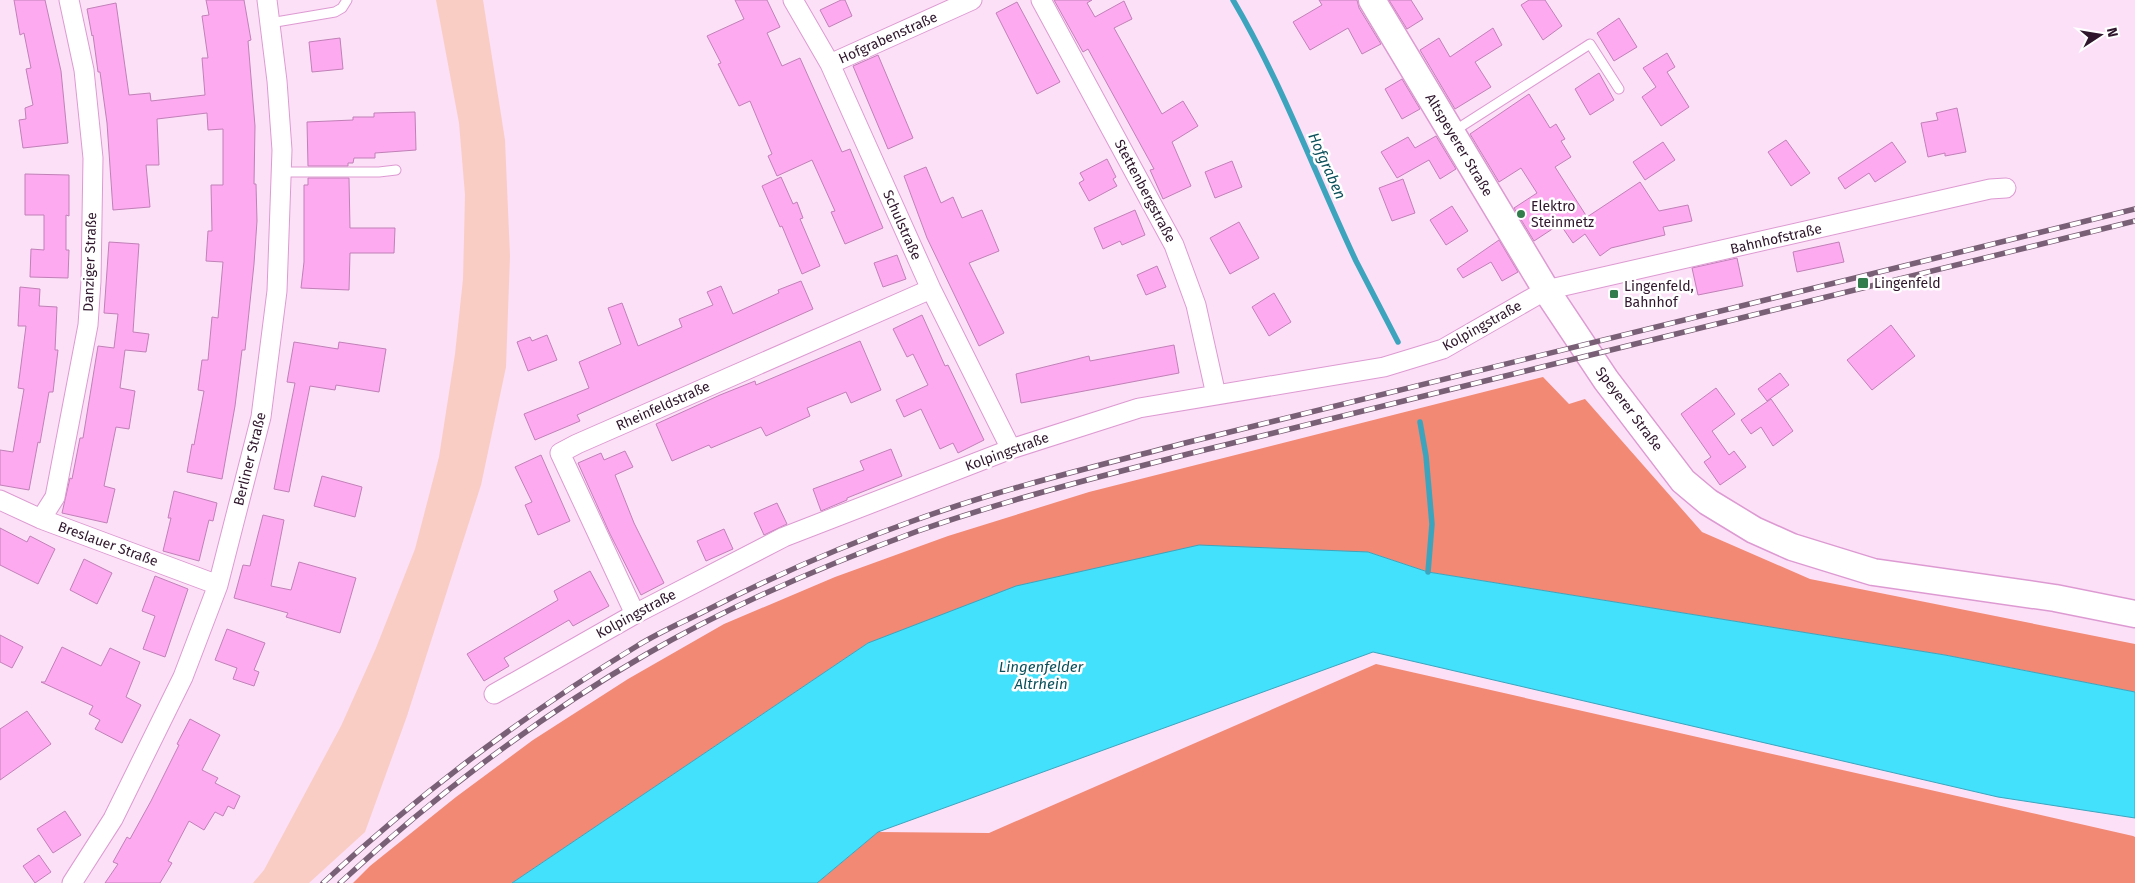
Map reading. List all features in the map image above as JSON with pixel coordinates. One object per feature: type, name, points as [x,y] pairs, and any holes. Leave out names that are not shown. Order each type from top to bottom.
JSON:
[{"type":"main road","name":"Altspeyerer Straße","points":[[1372,0],[1546,290]]},
{"type":"main road","name":"Speyerer Straße","points":[[1546,290],[1606,380],[1683,481],[1708,502],[1754,530],[1792,547],[1874,572],[2055,598],[2135,614]]},
{"type":"street","name":"Danziger Straße","points":[[41,519],[55,497],[88,325],[91,281],[93,158],[84,70],[69,0]]},
{"type":"street","name":"Berliner Straße","points":[[72,883],[112,819],[183,677],[218,585],[261,418],[277,291],[282,150],[278,91],[266,0]]},
{"type":"street","name":"Schulstraße","points":[[793,0],[830,64],[931,289],[1011,449]]},
{"type":"street","name":"Hofgrabenstraße","points":[[830,64],[972,0]]},
{"type":"street","name":"Stettenbergstraße","points":[[1041,0],[1174,245],[1196,305],[1216,395]]},
{"type":"street","name":"Bahnhofstraße","points":[[1546,290],[1990,189],[2006,188]]},
{"type":"street","name":"Rheinfeldstraße","points":[[635,614],[560,453],[931,289]]},
{"type":"street","name":"Kolpingstraße","points":[[494,694],[635,614],[784,537],[1011,449],[1139,408],[1384,366],[1443,349],[1546,290]]},
{"type":"street","name":"Breslauer Straße","points":[[0,500],[41,519],[218,585]]},
{"type":"lane","points":[[270,23],[336,12],[342,8],[347,0]]},
{"type":"lane","points":[[1452,133],[1590,44],[1619,89]]},
{"type":"lane","points":[[281,172],[379,172],[396,170]]},
{"type":"shaded area","points":[[436,0],[483,0],[505,140],[510,256],[506,367],[481,485],[407,716],[365,832],[309,883],[253,883],[264,870],[341,726],[376,648],[415,549],[439,457],[455,354],[463,279],[465,195],[459,123]]},
{"type":"shaded area","points":[[1543,377],[1569,404],[1585,399],[1702,532],[1810,579],[2135,644],[2135,692],[1945,655],[1428,572],[1368,552],[868,643],[512,883],[353,883],[370,866],[456,797],[533,740],[628,679],[724,624],[835,577],[948,536],[1089,492]]},
{"type":"shaded area","points":[[1376,664],[2133,836],[2135,837],[2135,883],[817,883],[878,832],[989,833]]},
{"type":"water","name":"Lingenfelder Altrhein","points":[[1199,545],[1368,552],[1428,572],[1945,655],[2135,692],[2135,818],[1998,797],[1373,652],[878,832],[817,883],[512,883],[868,643],[1016,586]]},
{"type":"building","points":[[14,0],[45,0],[61,71],[68,143],[23,148],[19,120],[26,119],[25,108],[33,105],[26,69],[31,68],[24,33],[20,35]]},
{"type":"building","points":[[206,0],[244,0],[251,40],[248,41],[255,126],[254,184],[256,184],[257,221],[254,264],[245,350],[242,350],[235,406],[222,479],[187,472],[204,391],[198,390],[202,360],[208,360],[212,317],[218,318],[223,262],[206,261],[208,231],[212,231],[211,185],[223,185],[223,129],[208,130],[207,113],[157,119],[159,165],[146,165],[150,207],[113,210],[107,123],[100,72],[98,72],[87,9],[116,3],[129,95],[150,93],[151,101],[205,95],[202,58],[208,58],[202,16],[209,15]]},
{"type":"building","points":[[735,0],[767,0],[780,27],[767,33],[782,66],[800,58],[842,152],[850,149],[883,228],[845,244],[831,212],[835,211],[812,160],[777,176],[768,156],[772,154],[750,101],[739,106],[718,64],[721,63],[707,36],[744,19]]},
{"type":"building","points":[[845,0],[852,16],[829,27],[820,10]]},
{"type":"building","points":[[1054,0],[1092,0],[1087,3],[1095,17],[1124,1],[1132,19],[1114,28],[1162,114],[1183,101],[1198,126],[1172,142],[1191,186],[1163,199],[1150,170],[1154,169],[1088,49],[1083,52]]},
{"type":"building","points":[[1319,0],[1357,0],[1359,8],[1381,44],[1362,54],[1348,28],[1310,50],[1293,22],[1322,5]]},
{"type":"building","points":[[1389,0],[1411,0],[1423,19],[1407,29]]},
{"type":"building","points":[[1529,0],[1545,0],[1562,26],[1543,40],[1521,5]]},
{"type":"building","points":[[1017,2],[1060,82],[1037,94],[996,13]]},
{"type":"building","points":[[1619,18],[1637,47],[1614,61],[1597,33]]},
{"type":"building","points":[[1493,28],[1502,45],[1475,62],[1491,87],[1455,109],[1420,50],[1439,38],[1450,57]]},
{"type":"building","points":[[340,38],[343,69],[312,72],[309,42]]},
{"type":"building","points":[[1667,53],[1675,67],[1667,72],[1689,107],[1661,126],[1642,97],[1656,87],[1643,68]]},
{"type":"building","points":[[878,55],[913,138],[888,149],[853,66]]},
{"type":"building","points":[[1599,73],[1614,100],[1590,115],[1575,89]]},
{"type":"building","points":[[1402,79],[1420,109],[1402,119],[1385,89]]},
{"type":"building","points":[[1529,94],[1550,128],[1556,124],[1565,139],[1561,141],[1571,157],[1555,167],[1587,217],[1640,182],[1659,211],[1688,205],[1692,221],[1663,227],[1665,235],[1611,248],[1600,256],[1585,234],[1573,243],[1560,224],[1534,241],[1514,208],[1537,193],[1521,168],[1499,182],[1470,134]]},
{"type":"building","points":[[1957,108],[1966,152],[1945,156],[1945,153],[1928,157],[1921,123],[1938,120],[1936,113]]},
{"type":"building","points":[[415,112],[416,150],[375,153],[375,158],[354,158],[353,163],[348,163],[348,166],[308,166],[307,122],[353,120],[353,117],[374,117],[374,113]]},
{"type":"building","points":[[1436,136],[1456,169],[1440,179],[1429,160],[1397,178],[1381,152],[1408,137],[1415,148]]},
{"type":"building","points":[[1786,140],[1810,173],[1791,186],[1768,152]]},
{"type":"building","points":[[1663,142],[1675,160],[1645,180],[1633,162]]},
{"type":"building","points":[[1892,142],[1906,162],[1875,182],[1869,173],[1845,189],[1838,178]]},
{"type":"building","points":[[1107,159],[1116,177],[1113,179],[1117,186],[1089,201],[1079,183],[1084,180],[1080,173]]},
{"type":"building","points":[[1232,161],[1242,187],[1215,198],[1205,172]]},
{"type":"building","points":[[926,167],[941,203],[953,197],[962,218],[982,210],[999,251],[969,263],[1004,333],[979,346],[927,238],[904,176]]},
{"type":"building","points":[[25,174],[69,175],[69,216],[66,215],[66,250],[69,250],[68,278],[30,277],[31,249],[44,250],[44,215],[25,215]]},
{"type":"building","points":[[781,177],[793,204],[797,202],[803,218],[800,219],[820,266],[802,274],[782,226],[780,227],[762,186]]},
{"type":"building","points":[[308,178],[349,178],[350,228],[395,228],[394,253],[350,253],[349,290],[301,288],[304,262],[304,185],[308,185]]},
{"type":"building","points":[[1403,179],[1415,213],[1392,221],[1379,188]]},
{"type":"building","points":[[1452,206],[1468,231],[1446,245],[1430,220]]},
{"type":"building","points":[[1135,210],[1145,235],[1122,245],[1120,241],[1103,249],[1094,228]]},
{"type":"building","points":[[1239,222],[1259,258],[1230,274],[1210,238]]},
{"type":"building","points":[[1499,240],[1518,272],[1502,281],[1491,262],[1463,278],[1457,269]]},
{"type":"building","points":[[109,242],[139,244],[133,332],[149,334],[146,352],[125,350],[120,388],[135,391],[129,429],[116,427],[104,486],[115,489],[107,523],[62,513],[70,478],[72,479],[80,438],[83,438],[98,346],[114,348],[118,314],[104,313]]},
{"type":"building","points":[[1839,242],[1844,262],[1797,272],[1793,252]]},
{"type":"building","points":[[897,255],[906,279],[883,287],[874,263]]},
{"type":"building","points":[[1737,258],[1743,286],[1698,295],[1692,268]]},
{"type":"building","points":[[1157,266],[1166,287],[1146,295],[1137,275]]},
{"type":"building","points":[[801,281],[813,309],[577,415],[580,421],[535,440],[524,414],[589,388],[579,362],[621,344],[608,308],[622,303],[638,346],[682,327],[679,319],[713,305],[707,292],[721,286],[733,314],[779,293],[778,290]]},
{"type":"building","points":[[20,287],[40,289],[39,306],[57,307],[55,350],[58,350],[53,392],[49,392],[29,490],[0,485],[0,450],[13,452],[24,389],[18,388],[26,326],[18,326]]},
{"type":"building","points":[[1274,293],[1291,322],[1269,336],[1252,307]]},
{"type":"building","points":[[922,315],[945,366],[948,365],[984,440],[958,453],[953,443],[940,449],[921,409],[904,417],[896,400],[928,385],[913,354],[907,357],[893,329]]},
{"type":"building","points":[[1891,325],[1915,356],[1872,390],[1847,360]]},
{"type":"building","points":[[547,335],[557,360],[528,371],[517,342],[530,337],[532,341]]},
{"type":"building","points":[[860,341],[881,390],[851,403],[846,392],[807,408],[810,416],[766,436],[761,427],[711,448],[709,445],[672,461],[656,424],[720,395],[755,381],[756,385]]},
{"type":"building","points":[[294,342],[338,349],[339,342],[386,349],[379,392],[336,385],[335,390],[310,386],[289,492],[274,489],[295,383],[287,382]]},
{"type":"building","points":[[1174,345],[1179,373],[1021,403],[1016,374],[1089,356],[1090,361]]},
{"type":"building","points":[[1780,373],[1789,385],[1767,401],[1758,389]]},
{"type":"building","points":[[1716,388],[1735,414],[1712,431],[1729,455],[1734,451],[1746,467],[1720,485],[1704,462],[1711,457],[1681,414]]},
{"type":"building","points":[[1771,399],[1793,431],[1773,446],[1761,427],[1751,434],[1741,420]]},
{"type":"building","points":[[891,449],[902,476],[847,498],[847,500],[821,511],[813,489],[864,470],[860,461]]},
{"type":"building","points":[[625,451],[633,467],[615,475],[634,523],[664,583],[641,595],[610,534],[578,463],[601,453],[604,460]]},
{"type":"building","points":[[541,455],[570,521],[538,535],[525,505],[532,502],[515,467]]},
{"type":"building","points":[[322,476],[362,487],[355,517],[314,506]]},
{"type":"building","points":[[174,491],[217,503],[213,521],[209,520],[199,561],[163,551],[171,518],[168,518]]},
{"type":"building","points":[[777,503],[787,524],[764,535],[754,513]]},
{"type":"building","points":[[263,515],[284,520],[271,586],[291,590],[299,562],[356,578],[340,633],[286,617],[288,613],[234,598],[243,565],[250,566]]},
{"type":"building","points":[[0,528],[27,542],[30,536],[55,549],[38,584],[0,565]]},
{"type":"building","points":[[724,529],[733,549],[706,561],[697,541]]},
{"type":"building","points":[[84,559],[112,573],[97,604],[70,590]]},
{"type":"building","points":[[590,571],[609,606],[573,626],[569,620],[504,658],[509,666],[484,681],[467,654],[558,600],[554,591]]},
{"type":"building","points":[[155,576],[188,589],[165,657],[143,649],[155,616],[142,611]]},
{"type":"building","points":[[227,629],[265,643],[254,670],[259,672],[254,686],[233,679],[237,668],[215,660]]},
{"type":"building","points":[[0,635],[23,647],[12,668],[0,662]]},
{"type":"building","points":[[62,647],[101,666],[110,648],[140,662],[126,697],[141,705],[122,743],[95,729],[100,720],[89,714],[93,706],[41,682],[45,682]]},
{"type":"building","points":[[27,711],[51,744],[0,780],[0,729]]},
{"type":"building","points":[[190,719],[220,735],[202,770],[218,778],[215,783],[240,796],[234,809],[228,806],[223,816],[215,812],[204,830],[189,821],[168,861],[172,863],[160,883],[105,883],[118,864],[113,862],[127,837],[130,839],[151,801]]},
{"type":"building","points":[[65,811],[81,835],[53,853],[37,829]]},
{"type":"building","points":[[39,855],[51,872],[35,883],[23,866]]},
{"type":"waterway","name":"Hofgraben","points":[[1233,0],[1267,64],[1356,261],[1398,342]]},
{"type":"waterway","name":"Hofgraben","points":[[1420,422],[1426,456],[1432,524],[1428,572]]},
{"type":"railway","points":[[323,883],[435,786],[514,727],[595,672],[653,637],[728,599],[779,575],[883,532],[944,510],[1012,489],[1185,443],[2135,209]]},
{"type":"railway","points":[[340,883],[411,820],[486,761],[564,706],[645,655],[711,619],[779,587],[918,531],[1018,499],[1086,480],[2135,221]]},
{"type":"place","name":"Elektro Steinmetz","points":[[1521,214]]},
{"type":"place","name":"Lingenfeld","points":[[1863,283]]},
{"type":"place","name":"Lingenfeld, Bahnhof","points":[[1614,294]]}]
